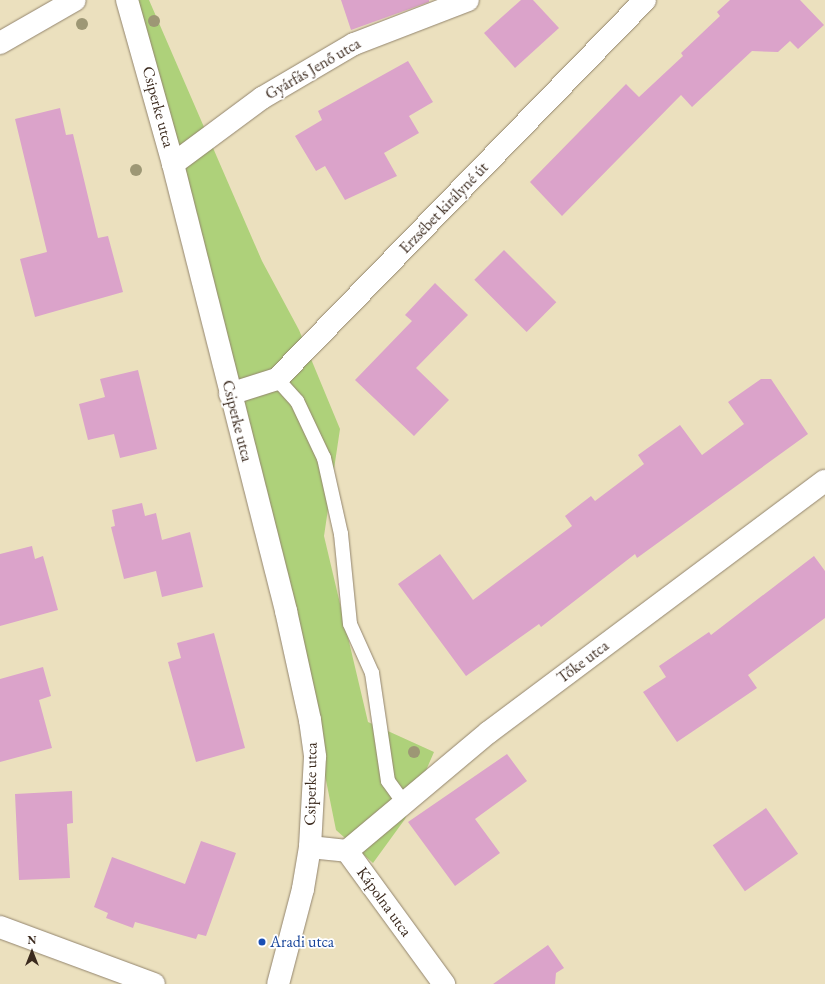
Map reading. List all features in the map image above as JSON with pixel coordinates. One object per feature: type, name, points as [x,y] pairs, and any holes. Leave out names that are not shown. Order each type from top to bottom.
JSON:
[{"type":"street","points":[[0,42],[76,0]]},
{"type":"street","name":"Csiperke utca","points":[[127,0],[173,164],[286,611],[310,720],[315,757],[310,848],[303,889],[278,984]]},
{"type":"street","name":"Gyárfás Jenő utca","points":[[173,164],[262,98],[354,44],[468,0]]},
{"type":"street","name":"Erzsébet királyné út","points":[[230,394],[277,379],[644,0]]},
{"type":"street","name":"Tőke utca","points":[[347,851],[489,732],[825,481]]},
{"type":"street","name":"Kápolna utca","points":[[310,848],[347,851],[444,984]]},
{"type":"street","points":[[0,927],[154,984]]},
{"type":"lane","points":[[277,379],[297,401],[324,458],[341,534],[350,624],[372,674],[388,781],[404,803]]},
{"type":"green space","points":[[132,0],[149,0],[262,261],[299,330],[340,429],[324,536],[368,722],[434,752],[405,819],[373,863],[336,830],[305,676]]},
{"type":"building","points":[[341,0],[429,0],[429,2],[351,30]]},
{"type":"building","points":[[521,0],[533,0],[559,28],[515,68],[484,33]]},
{"type":"building","points":[[730,0],[800,0],[824,25],[798,49],[790,41],[778,52],[752,51],[692,107],[681,95],[562,216],[530,182],[626,84],[639,97],[683,56],[681,53],[720,16],[717,12]]},
{"type":"building","points":[[408,61],[433,102],[409,116],[419,133],[384,153],[397,176],[345,200],[325,166],[316,171],[295,136],[322,120],[318,111]]},
{"type":"building","points":[[60,108],[66,135],[73,134],[98,238],[108,236],[123,292],[35,317],[20,259],[47,252],[15,119]]},
{"type":"building","points":[[504,250],[556,302],[527,332],[474,280]]},
{"type":"building","points":[[435,283],[468,315],[416,368],[449,400],[414,436],[355,380],[412,321],[405,315]]},
{"type":"building","points":[[138,370],[157,449],[120,458],[114,434],[88,440],[79,404],[105,397],[100,379]]},
{"type":"building","points":[[761,379],[771,379],[808,434],[637,558],[635,554],[541,627],[539,624],[466,676],[398,584],[440,554],[473,600],[572,526],[565,516],[591,496],[595,501],[644,464],[638,455],[680,425],[702,455],[744,424],[728,402]]},
{"type":"building","points":[[142,503],[145,516],[156,513],[162,540],[190,532],[203,587],[162,597],[156,571],[124,579],[111,527],[115,526],[112,510]]},
{"type":"building","points":[[32,546],[35,559],[43,556],[58,610],[0,626],[0,554]]},
{"type":"building","points":[[814,556],[825,571],[825,618],[748,675],[757,688],[677,742],[643,692],[666,677],[659,666],[709,632],[711,635]]},
{"type":"building","points":[[214,633],[245,748],[196,762],[168,662],[181,658],[177,643]]},
{"type":"building","points":[[43,667],[51,696],[39,700],[52,748],[0,762],[0,679]]},
{"type":"building","points":[[507,754],[527,781],[475,819],[500,853],[455,886],[408,822]]},
{"type":"building","points":[[72,791],[73,823],[67,824],[70,878],[19,880],[15,794]]},
{"type":"building","points":[[766,808],[798,854],[745,891],[713,845]]},
{"type":"building","points":[[201,841],[236,853],[206,936],[198,934],[196,939],[135,922],[133,928],[106,918],[108,913],[94,907],[112,857],[185,884]]},
{"type":"building","points":[[548,945],[564,968],[556,973],[555,984],[493,984]]},
{"type":"place","name":"Aradi utca","points":[[262,942]]}]
